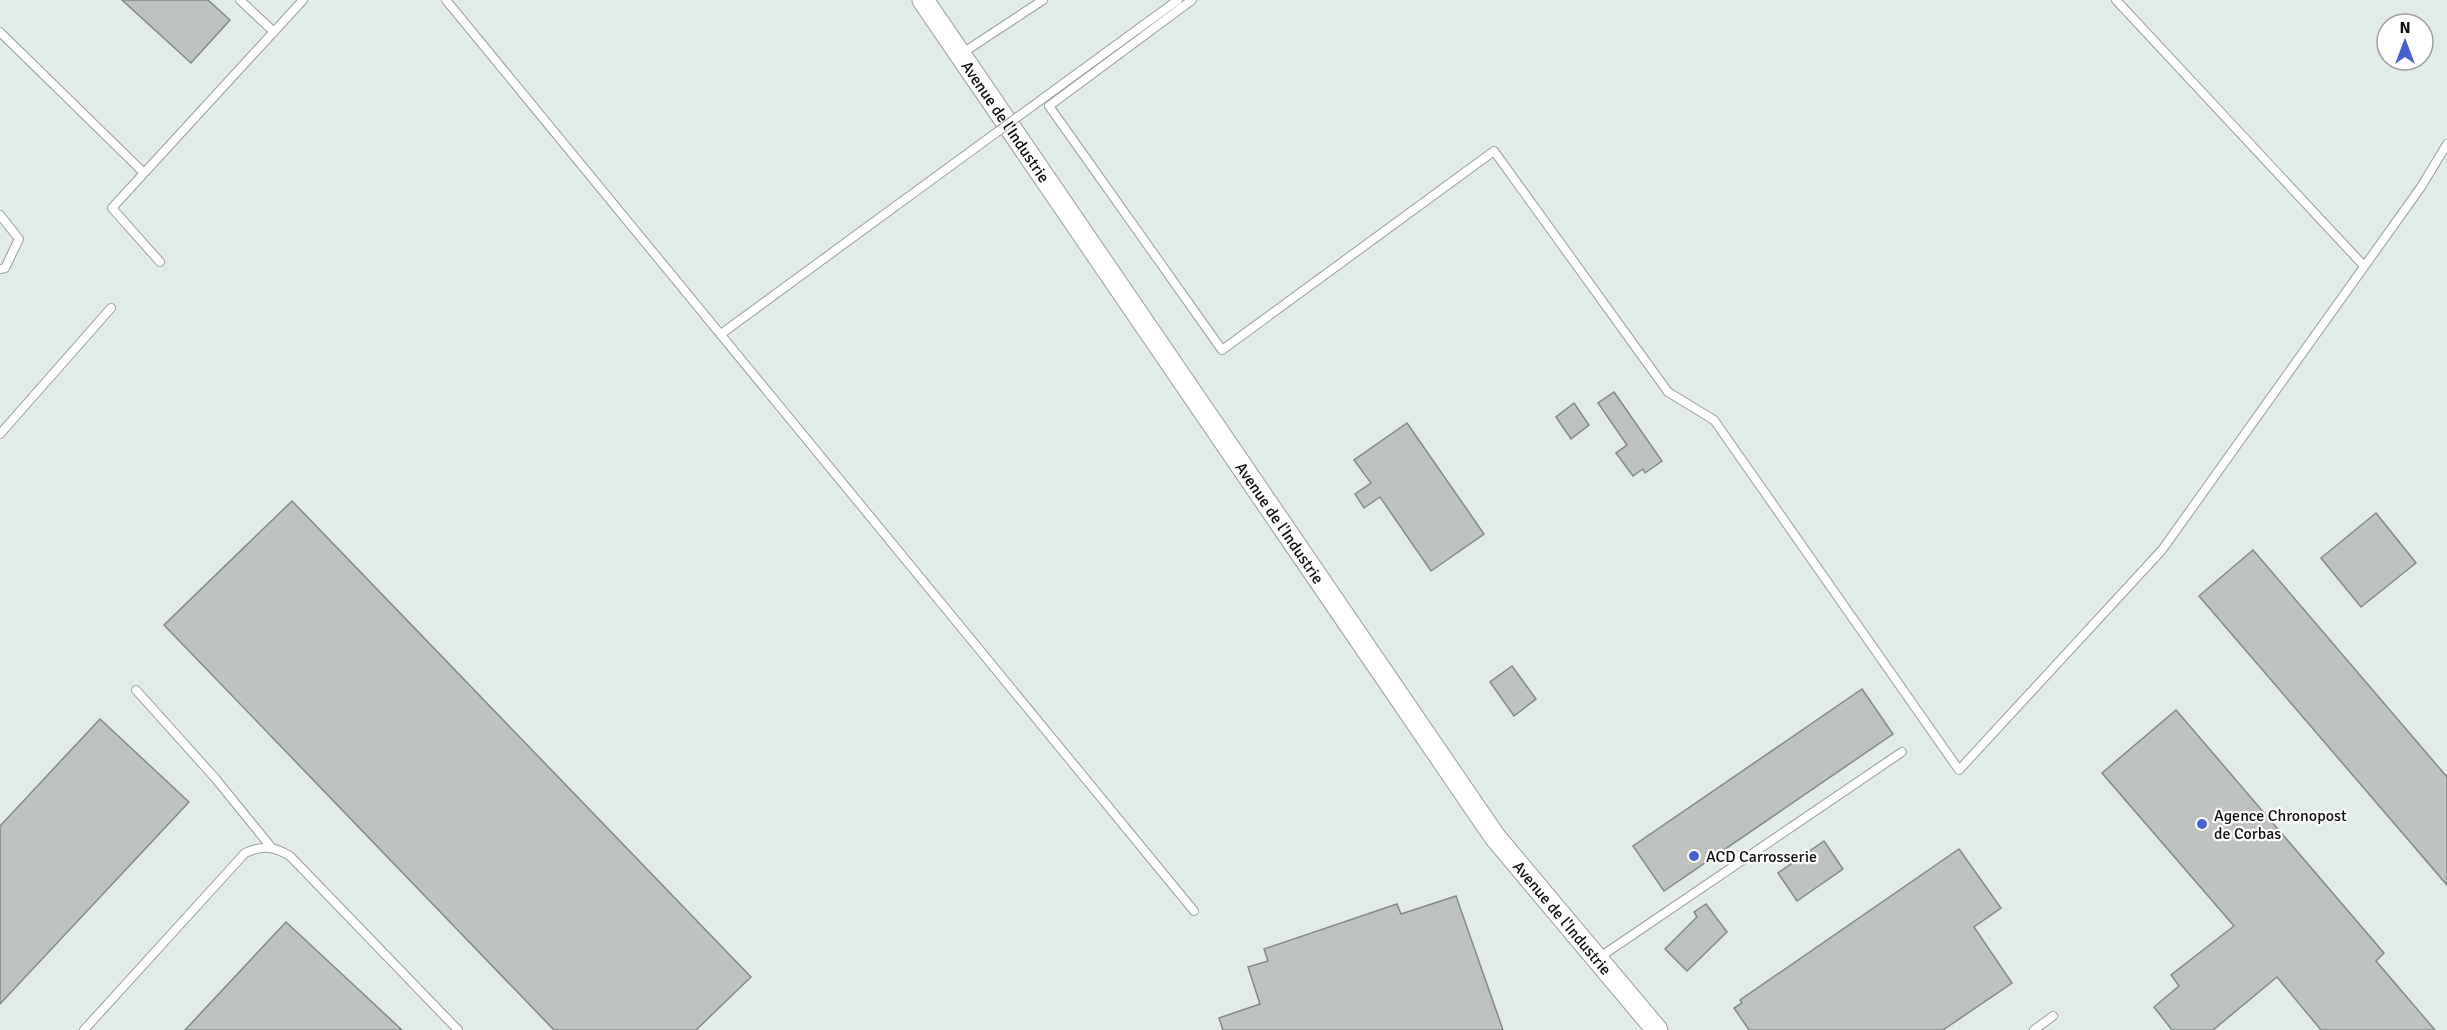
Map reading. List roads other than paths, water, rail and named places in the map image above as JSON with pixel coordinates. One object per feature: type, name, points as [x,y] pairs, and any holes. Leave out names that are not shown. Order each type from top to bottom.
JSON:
[{"type":"street","name":"Avenue de l'Industrie","points":[[923,0],[1495,837],[1657,1030]]},
{"type":"lane","points":[[240,0],[274,32]]},
{"type":"lane","points":[[160,262],[112,208],[303,0]]},
{"type":"lane","points":[[446,0],[1194,911]]},
{"type":"lane","points":[[960,55],[1043,0]]},
{"type":"lane","points":[[721,334],[1178,0]]},
{"type":"lane","points":[[1192,0],[1049,106],[1222,350],[1494,151],[1668,392],[1714,420],[1959,770],[2162,550],[2421,187],[2447,144]]},
{"type":"lane","points":[[2116,0],[2364,266]]},
{"type":"lane","points":[[0,32],[144,173]]},
{"type":"lane","points":[[0,216],[19,239],[5,268],[0,269]]},
{"type":"lane","points":[[0,434],[111,308]]},
{"type":"lane","points":[[136,690],[215,778],[271,847]]},
{"type":"lane","points":[[1597,959],[1902,752]]},
{"type":"lane","points":[[84,1030],[245,853],[258,847],[271,847],[290,856],[458,1030]]},
{"type":"lane","points":[[2034,1030],[2053,1016]]},
{"type":"place","name":"Agence Chronopost de Corbas","points":[[2202,824]]},
{"type":"place","name":"ACD Carrosserie","points":[[1694,856]]}]
